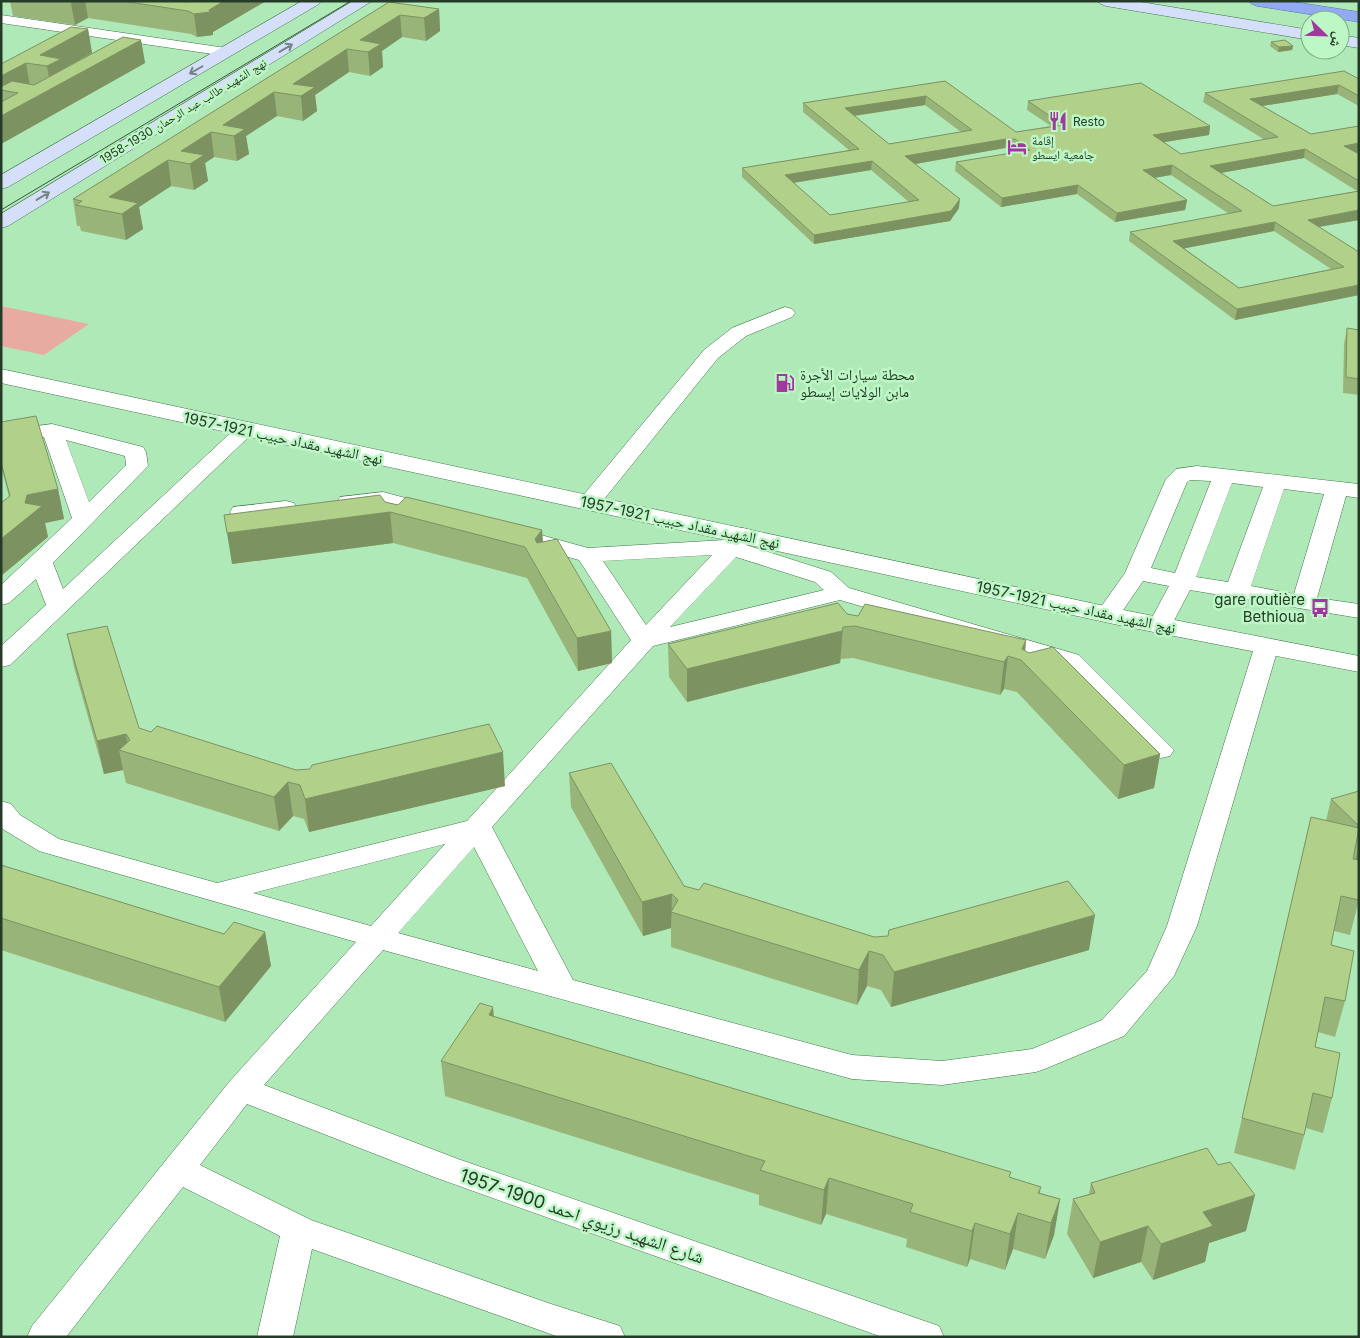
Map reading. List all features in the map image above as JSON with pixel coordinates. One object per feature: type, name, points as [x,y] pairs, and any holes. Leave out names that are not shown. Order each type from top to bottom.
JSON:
[{"type":"highway","points":[[1257,1],[1359,17]]},
{"type":"highway","points":[[1325,1],[1359,6]]},
{"type":"main road","name":"نهج الشهيد طالب عبد الرحمان 1930-1958","points":[[1,183],[314,1]]},
{"type":"main road","name":"نهج الشهيد طالب عبد الرحمان 1930-1958","points":[[1,222],[364,1]]},
{"type":"main road","points":[[1106,1],[1300,33]]},
{"type":"street","points":[[1,19],[226,52]]},
{"type":"street","points":[[589,503],[710,354],[739,332],[785,313]]},
{"type":"street","name":"نهج الشهيد مقداد حبيب 1921-1957","points":[[1,376],[589,503],[736,541],[1108,614],[1266,648],[1359,664]]},
{"type":"street","points":[[1,437],[52,430],[135,452],[137,466],[41,562],[1,598]]},
{"type":"street","points":[[52,430],[84,519]]},
{"type":"street","points":[[1,660],[245,430]]},
{"type":"street","points":[[1108,614],[1137,573],[1177,479],[1184,474],[1197,473],[1348,490],[1304,602]]},
{"type":"street","points":[[1160,625],[1183,581],[1224,476]]},
{"type":"street","points":[[1237,591],[1276,481]]},
{"type":"street","points":[[241,512],[383,499],[448,517]]},
{"type":"street","points":[[512,534],[586,555],[736,541],[823,577],[841,592],[1070,660],[1161,750]]},
{"type":"street","points":[[45,1337],[241,1089],[736,541]]},
{"type":"street","points":[[586,555],[644,642]]},
{"type":"street","points":[[41,562],[58,606]]},
{"type":"street","points":[[1137,573],[1350,611],[1359,611]]},
{"type":"street","points":[[644,642],[841,592]]},
{"type":"street","points":[[1,810],[10,821],[49,845],[378,938],[852,1067],[942,1073],[1036,1060],[1113,1028],[1159,976],[1182,926],[1266,648]]},
{"type":"street","points":[[217,892],[478,827]]},
{"type":"street","points":[[478,827],[562,988]]},
{"type":"street","name":"شارع الشهيد رزيوي احمد 1900-1957","points":[[241,1089],[446,1168],[926,1337]]},
{"type":"street","points":[[177,1169],[299,1230],[545,1328],[607,1337]]},
{"type":"street","points":[[275,1337],[299,1230]]},
{"type":"shaded area","points":[[1,306],[89,324],[44,355],[1,346]]},
{"type":"building","points":[[122,1],[224,1],[209,10],[210,12],[194,14],[188,11]]},
{"type":"building","points":[[389,2],[439,9],[424,18],[400,15],[360,40],[381,44],[368,52],[347,49],[293,84],[315,87],[301,96],[274,92],[223,125],[245,129],[234,136],[211,132],[181,151],[204,155],[190,164],[168,160],[109,197],[138,203],[122,214],[76,205],[82,201],[73,199]]},
{"type":"building","points":[[71,27],[88,29],[40,55],[61,59],[47,66],[26,63],[1,76],[1,64]]},
{"type":"building","points":[[123,37],[141,40],[1,116],[1,102],[18,93],[1,90],[1,87],[12,81],[34,85]]},
{"type":"building","points":[[1285,40],[1293,46],[1279,47],[1271,42]]},
{"type":"building","points":[[1344,71],[1359,79],[1359,96],[1339,85],[1250,99],[1311,134],[1359,126],[1359,143],[1344,146],[1359,154],[1359,181],[1305,149],[1210,166],[1273,206],[1359,191],[1359,210],[1308,220],[1359,252],[1359,285],[1237,309],[1130,232],[1242,211],[1172,165],[1143,170],[1187,200],[1117,213],[1078,185],[1002,198],[956,162],[1030,150],[1015,139],[905,156],[960,199],[951,211],[814,235],[742,168],[859,149],[803,103],[945,81],[1016,132],[1063,125],[1028,101],[1141,83],[1210,126],[1153,135],[1181,154],[1278,137],[1205,93]],"holes":[[[926,96],[972,130],[889,144],[845,108]],[[872,161],[919,200],[830,215],[785,175]],[[1275,222],[1344,267],[1239,288],[1173,241]]]},
{"type":"building","points":[[1347,328],[1359,330],[1359,379],[1346,377]]},
{"type":"building","points":[[36,416],[58,489],[27,495],[25,503],[42,506],[1,539],[1,503],[10,496],[1,462],[1,422]]},
{"type":"building","points":[[380,495],[385,502],[398,505],[406,497],[542,530],[535,539],[537,543],[557,539],[611,631],[577,638],[525,547],[390,512],[227,533],[224,515]]},
{"type":"building","points":[[838,603],[847,614],[858,616],[865,604],[1026,640],[1022,649],[1029,653],[1053,647],[1160,754],[1124,765],[1021,660],[1008,656],[1004,662],[855,626],[843,627],[842,631],[687,669],[668,644]]},
{"type":"building","points":[[107,626],[139,728],[151,732],[157,726],[296,770],[310,769],[312,765],[489,724],[503,752],[305,799],[300,785],[288,782],[274,797],[119,750],[130,740],[126,734],[97,741],[67,634]]},
{"type":"building","points":[[611,763],[684,886],[699,890],[704,883],[874,937],[888,936],[889,930],[1068,881],[1095,915],[894,972],[883,955],[869,951],[859,970],[671,912],[678,900],[672,894],[642,902],[569,773]]},
{"type":"building","points":[[1359,791],[1359,826],[1331,799]]},
{"type":"building","points":[[1311,817],[1359,828],[1353,859],[1359,860],[1359,900],[1341,896],[1331,945],[1354,951],[1345,1001],[1325,997],[1315,1047],[1340,1053],[1332,1098],[1313,1093],[1304,1135],[1242,1118]]},
{"type":"building","points":[[1,865],[224,934],[234,922],[265,932],[219,987],[1,918]]},
{"type":"building","points":[[480,1003],[493,1007],[489,1015],[1011,1172],[1009,1177],[1041,1187],[1038,1193],[1060,1199],[1051,1223],[1018,1213],[1010,1234],[975,1223],[972,1231],[910,1212],[913,1204],[829,1178],[824,1190],[760,1170],[765,1161],[441,1061]]},
{"type":"building","points":[[1207,1148],[1218,1165],[1230,1162],[1255,1195],[1203,1212],[1213,1226],[1161,1244],[1148,1226],[1100,1242],[1073,1199],[1095,1193],[1091,1183]]},
{"type":"tram line","points":[[1,210],[351,1]]},
{"type":"place","name":"Resto","points":[[1058,121]]},
{"type":"place","name":"إقامة جامعية ايسطو","points":[[1017,147]]},
{"type":"place","name":"محطة سيارات الأجرة مابن الولايات إيسطو","points":[[785,383]]},
{"type":"place","name":"gare routière Bethioua","points":[[1320,608]]}]
